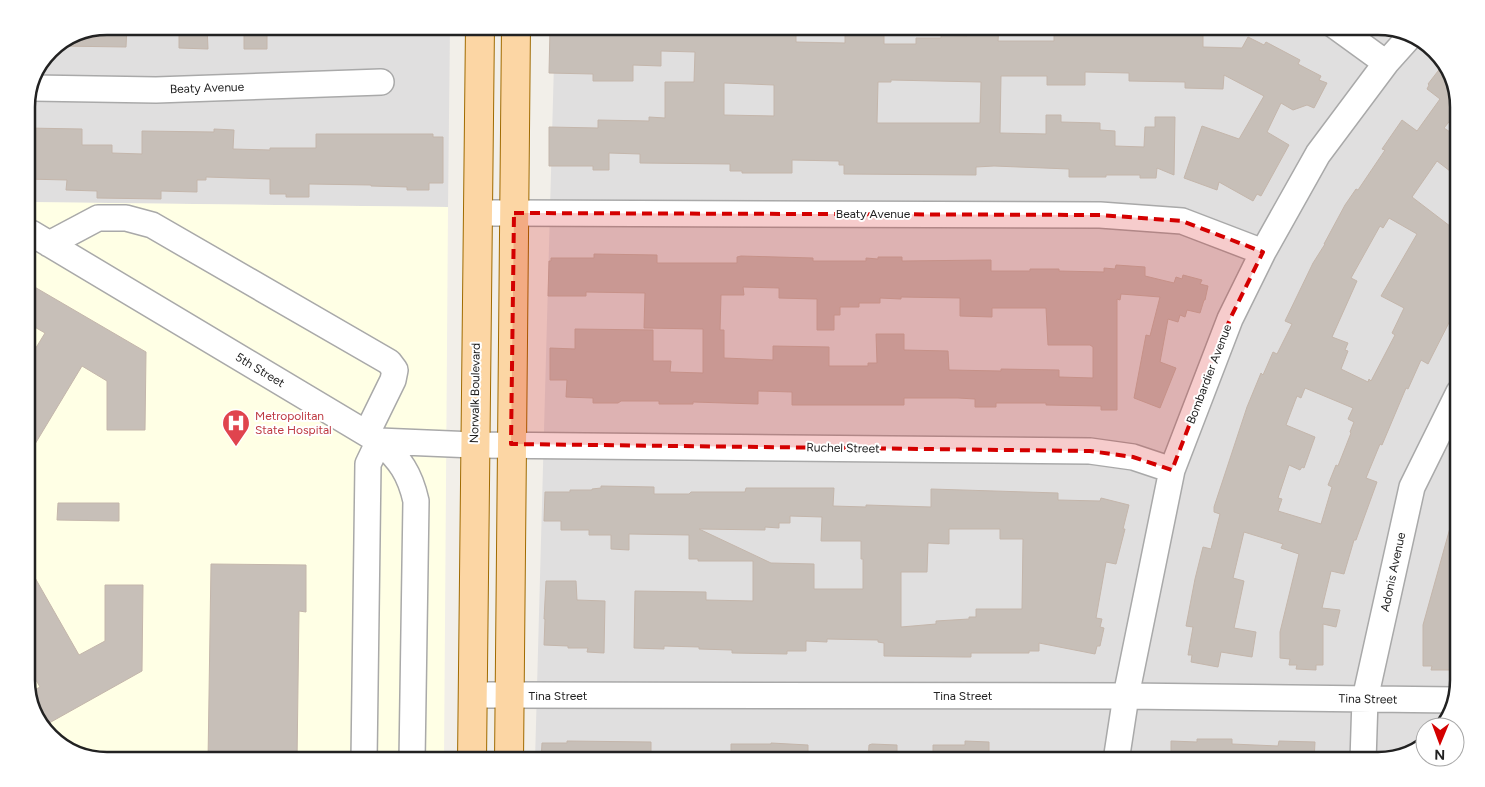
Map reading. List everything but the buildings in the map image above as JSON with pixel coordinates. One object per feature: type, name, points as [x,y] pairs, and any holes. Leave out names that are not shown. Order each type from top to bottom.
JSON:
[{"type":"main road","name":"Norwalk Boulevard","points":[[472,752],[480,35]]},
{"type":"main road","points":[[509,752],[516,35]]},
{"type":"street","points":[[1347,35],[1386,64]]},
{"type":"street","name":"Bombardier Avenue","points":[[1117,752],[1126,696],[1172,470],[1230,319],[1263,252],[1318,154],[1386,64],[1406,41]]},
{"type":"street","name":"Beaty Avenue","points":[[37,88],[156,90],[381,82]]},
{"type":"street","name":"Beaty Avenue","points":[[478,212],[1100,215],[1182,222],[1263,252]]},
{"type":"street","points":[[49,244],[98,218],[126,218],[152,225],[389,362],[395,370],[373,437],[368,464],[364,752]]},
{"type":"street","name":"5th Street","points":[[35,235],[373,437],[474,445],[511,444]]},
{"type":"street","name":"Adonis Avenue","points":[[1363,752],[1365,699],[1412,487],[1450,410]]},
{"type":"street","points":[[373,437],[400,461],[416,501],[412,752]]},
{"type":"street","name":"Ruchel Street","points":[[511,444],[1090,451],[1133,457],[1172,470]]},
{"type":"street","name":"Tina Street","points":[[473,695],[1126,696],[1448,700]]},
{"type":"highlighted area","points":[[514,213],[1100,215],[1182,221],[1263,252],[1230,319],[1172,470],[1133,457],[1090,451],[511,444]]},
{"type":"shaded area","points":[[450,35],[448,207],[35,202],[35,102],[37,88],[47,67],[56,56],[79,40],[93,36]]},
{"type":"shaded area","points":[[555,35],[1378,35],[1397,37],[1410,42],[1426,53],[1443,75],[1450,102],[1450,680],[1448,699],[1440,717],[1415,717],[1415,741],[1397,750],[1378,752],[535,752]]},
{"type":"shaded area","name":"Metropolitan State Hospital","points":[[35,202],[448,207],[444,752],[107,752],[88,750],[67,740],[53,728],[42,712],[35,685]]},
{"type":"place","name":"Metropolitan State Hospital","points":[[236,447]]}]
